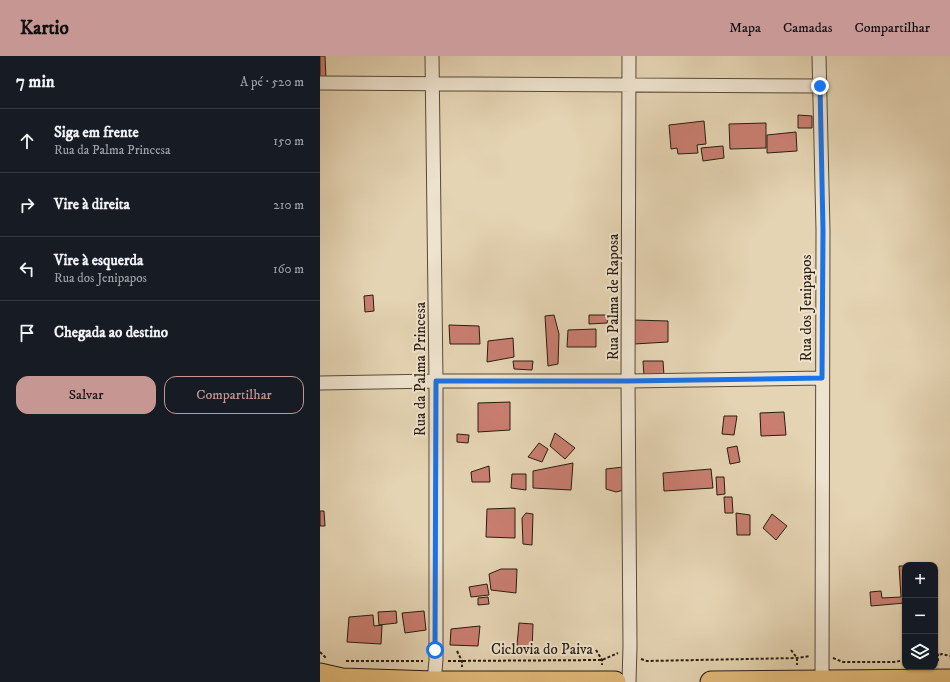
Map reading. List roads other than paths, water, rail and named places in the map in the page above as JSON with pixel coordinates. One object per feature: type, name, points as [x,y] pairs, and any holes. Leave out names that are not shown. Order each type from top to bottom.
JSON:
[{"type":"main road","points":[[324,667],[342,679],[434,682],[615,682]]},
{"type":"main road","points":[[711,682],[950,680]]},
{"type":"street","name":"Rua da Palma Princesa","points":[[432,56],[436,381],[436,660],[434,682]]},
{"type":"street","name":"Rua Palma de Raposa","points":[[628,682],[630,656],[628,381],[629,56]]},
{"type":"street","name":"Rua dos Jenipapos","points":[[819,56],[823,230],[822,681]]},
{"type":"street","points":[[320,84],[820,86]]},
{"type":"street","points":[[320,383],[822,378]]}]
